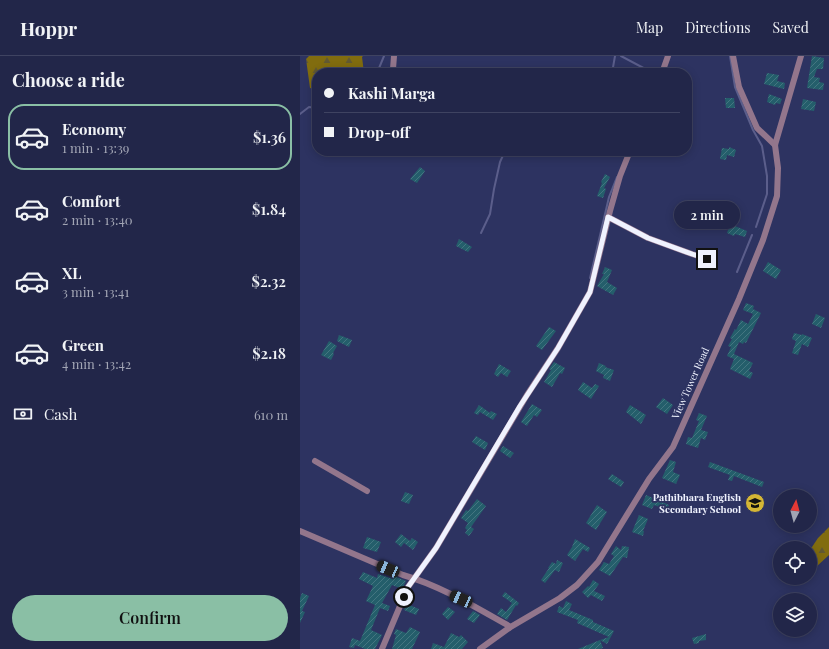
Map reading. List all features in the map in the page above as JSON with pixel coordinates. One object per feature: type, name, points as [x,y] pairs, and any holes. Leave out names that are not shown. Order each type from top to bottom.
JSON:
[{"type":"street","points":[[393,68],[394,56]]},
{"type":"street","points":[[664,68],[668,56]]},
{"type":"street","points":[[733,56],[739,87],[757,128],[775,145]]},
{"type":"street","name":"View Tower Road","points":[[480,649],[578,584],[598,562],[649,479],[673,447],[739,299],[763,240],[777,196],[778,168],[775,145],[801,56]]},
{"type":"street","points":[[382,649],[408,587],[436,548],[520,407],[558,348],[590,292],[608,217],[620,176],[628,156]]},
{"type":"street","points":[[608,217],[648,238],[714,262]]},
{"type":"street","points":[[315,461],[366,491]]},
{"type":"street","points":[[300,531],[461,599],[509,626],[510,628]]},
{"type":"green space","points":[[309,56],[363,56],[363,68],[312,68],[312,89],[310,88],[306,59]]},
{"type":"green space","points":[[829,527],[829,555],[817,566],[816,541]]},
{"type":"building","points":[[812,56],[824,58],[823,69],[817,69],[814,77],[820,78],[819,82],[824,83],[823,90],[807,88]]},
{"type":"building","points":[[767,73],[779,75],[777,81],[785,83],[784,89],[764,84]]},
{"type":"building","points":[[769,94],[782,99],[780,104],[776,103],[775,105],[767,102]]},
{"type":"building","points":[[725,98],[734,98],[735,108],[726,108]]},
{"type":"building","points":[[803,99],[816,102],[814,111],[801,109]]},
{"type":"building","points":[[729,147],[736,150],[734,157],[727,155],[726,160],[720,159],[722,148],[729,149]]},
{"type":"building","points":[[420,167],[425,171],[417,183],[410,179]]},
{"type":"building","points":[[605,174],[610,177],[604,188],[606,189],[603,198],[597,196]]},
{"type":"building","points":[[730,224],[747,231],[745,237],[735,234],[734,236],[727,233]]},
{"type":"building","points":[[459,239],[472,247],[468,252],[456,246]]},
{"type":"building","points":[[768,262],[781,270],[776,279],[763,271]]},
{"type":"building","points":[[605,267],[612,270],[607,282],[617,288],[613,295],[597,286],[604,274],[602,274]]},
{"type":"building","points":[[746,303],[754,306],[753,309],[761,313],[746,343],[744,342],[743,344],[739,342],[734,354],[753,363],[749,371],[753,373],[750,379],[730,369],[734,359],[727,356],[731,347],[728,346],[732,339],[730,338],[735,329],[736,330],[741,320],[748,324],[753,314],[743,310]]},
{"type":"building","points":[[816,314],[825,318],[821,328],[812,324]]},
{"type":"building","points":[[549,327],[556,331],[542,350],[536,346]]},
{"type":"building","points":[[794,333],[812,338],[808,347],[802,344],[798,355],[792,353],[796,341],[792,339]]},
{"type":"building","points":[[339,335],[352,340],[349,347],[337,341]]},
{"type":"building","points":[[329,341],[337,346],[331,360],[321,355]]},
{"type":"building","points":[[554,362],[565,368],[562,374],[560,373],[552,387],[544,382],[551,370],[549,369]]},
{"type":"building","points":[[599,363],[614,370],[610,381],[603,378],[604,375],[596,371]]},
{"type":"building","points":[[499,364],[511,371],[507,377],[501,373],[498,377],[494,374]]},
{"type":"building","points":[[583,382],[592,388],[595,384],[599,386],[591,399],[578,390]]},
{"type":"building","points":[[663,398],[673,405],[667,414],[656,407]]},
{"type":"building","points":[[532,404],[542,410],[537,417],[534,415],[527,426],[521,422]]},
{"type":"building","points":[[479,405],[490,413],[491,411],[497,414],[493,420],[480,412],[478,415],[474,413]]},
{"type":"building","points":[[630,405],[646,415],[641,424],[626,412]]},
{"type":"building","points":[[699,413],[707,416],[701,430],[708,432],[705,440],[701,438],[698,448],[686,444],[688,437],[692,438],[699,421],[696,420]]},
{"type":"building","points":[[476,436],[488,443],[485,450],[472,442]]},
{"type":"building","points":[[503,446],[514,453],[510,458],[500,451]]},
{"type":"building","points":[[670,460],[676,462],[673,472],[680,475],[676,484],[662,478]]},
{"type":"building","points":[[710,462],[764,482],[762,487],[734,476],[732,481],[728,480],[730,475],[708,467]]},
{"type":"building","points":[[612,474],[624,482],[621,487],[608,479]]},
{"type":"building","points":[[405,492],[413,495],[409,504],[401,501]]},
{"type":"building","points":[[646,495],[669,505],[667,510],[654,505],[652,509],[642,505]]},
{"type":"building","points":[[477,499],[486,506],[471,527],[474,529],[469,536],[465,533],[467,530],[465,528],[468,523],[461,518],[466,510],[468,511]]},
{"type":"building","points":[[597,505],[607,512],[596,530],[586,523]]},
{"type":"building","points":[[639,515],[648,519],[643,531],[643,536],[632,532]]},
{"type":"building","points":[[401,534],[410,541],[412,538],[418,542],[413,550],[404,543],[401,547],[395,542]]},
{"type":"building","points":[[367,537],[381,542],[377,552],[363,548]]},
{"type":"building","points":[[575,539],[590,548],[588,552],[583,549],[575,561],[567,555]]},
{"type":"building","points":[[616,546],[621,550],[622,546],[629,547],[627,558],[623,557],[610,576],[599,570],[604,562],[609,564],[614,556],[611,554]]},
{"type":"building","points":[[557,560],[563,563],[559,572],[555,570],[545,583],[541,580],[552,562],[556,564]]},
{"type":"building","points":[[363,572],[377,578],[378,574],[393,579],[394,576],[406,581],[402,589],[392,585],[382,603],[390,606],[388,611],[380,608],[371,630],[382,635],[375,649],[365,649],[355,645],[354,648],[349,647],[352,638],[360,641],[375,605],[366,601],[373,586],[359,579]]},
{"type":"building","points":[[593,580],[599,584],[594,591],[605,596],[602,601],[591,595],[588,598],[582,592],[588,586],[589,587]]},
{"type":"building","points":[[505,592],[519,603],[517,606],[516,605],[507,620],[497,614],[501,608],[506,612],[512,603],[502,596]]},
{"type":"building","points":[[302,593],[309,596],[302,611],[305,612],[300,623],[300,598]]},
{"type":"building","points":[[566,601],[572,604],[569,610],[614,631],[607,644],[600,640],[609,637],[577,623],[578,620],[557,612],[559,606],[563,608]]},
{"type":"building","points":[[407,604],[419,609],[416,615],[404,610]]},
{"type":"building","points":[[448,607],[455,612],[448,620],[442,614]]},
{"type":"building","points":[[473,611],[480,615],[474,623],[467,619]]},
{"type":"building","points":[[410,627],[420,632],[412,649],[392,649],[396,629],[406,633]]},
{"type":"building","points":[[451,633],[459,637],[461,635],[468,642],[462,649],[431,649],[433,643],[444,647]]},
{"type":"building","points":[[706,634],[706,640],[699,641],[699,643],[694,644],[692,638]]},
{"type":"building","points":[[600,640],[603,648],[578,649]]},
{"type":"waterway","points":[[379,68],[384,56]]},
{"type":"waterway","points":[[613,68],[615,56]]},
{"type":"waterway","points":[[621,56],[644,68]]},
{"type":"waterway","points":[[730,56],[735,87],[753,130],[762,146],[767,176],[767,194],[756,227]]},
{"type":"waterway","points":[[300,114],[309,107],[312,107]]},
{"type":"waterway","points":[[481,233],[490,214],[494,189],[503,156]]},
{"type":"waterway","points":[[590,278],[609,197],[617,177]]},
{"type":"waterway","points":[[737,272],[752,235]]},
{"type":"place","name":"Pathibhara English Secondary School","points":[[755,503]]},
{"type":"route","points":[[404,597],[408,587],[436,548],[520,406],[558,348],[590,292],[608,217],[648,238],[707,259]]}]
